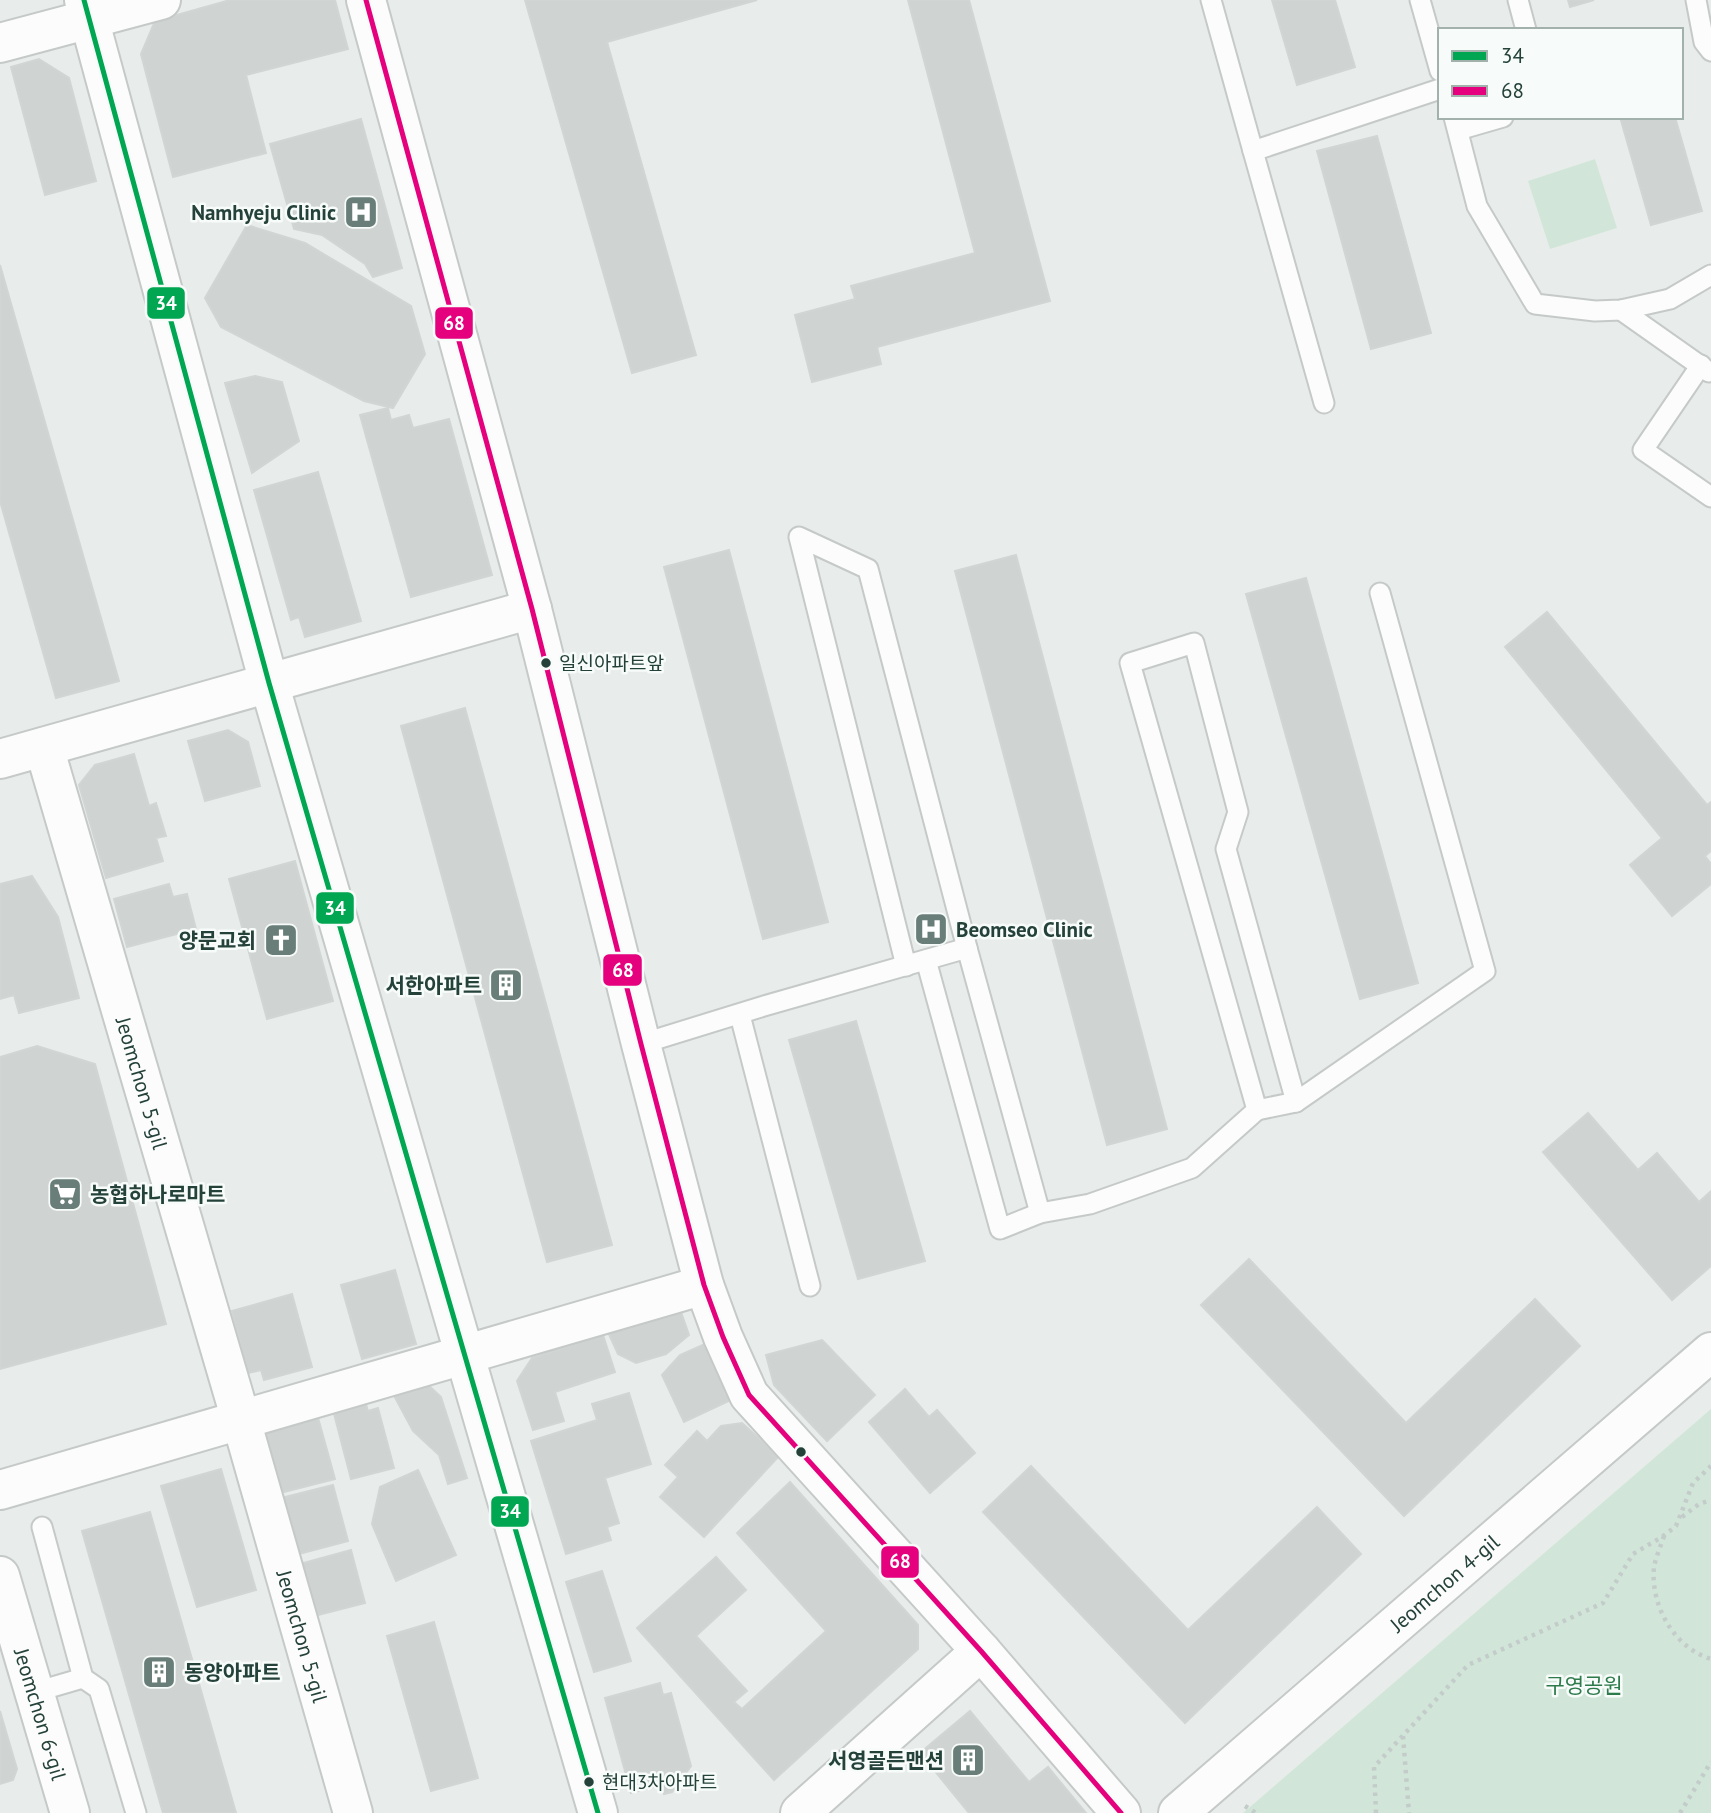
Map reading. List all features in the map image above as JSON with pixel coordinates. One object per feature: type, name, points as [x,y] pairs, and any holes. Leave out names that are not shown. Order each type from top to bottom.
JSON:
[{"type":"street","points":[[0,43],[87,10],[161,0]]},
{"type":"street","points":[[366,0],[532,609],[704,1285],[723,1337],[749,1395],[981,1651],[1121,1813]]},
{"type":"street","points":[[87,10],[269,683],[598,1813]]},
{"type":"street","points":[[0,759],[532,609]]},
{"type":"street","name":"Jeomchon 5-gil","points":[[44,747],[353,1813]]},
{"type":"street","points":[[0,1490],[704,1285]]},
{"type":"street","name":"Jeomchon 4-gil","points":[[1178,1813],[1711,1352]]},
{"type":"street","name":"Jeomchon 6-gil","points":[[0,1576],[70,1813]]},
{"type":"street","points":[[800,1813],[981,1651]]},
{"type":"lane","points":[[1211,0],[1324,403]]},
{"type":"lane","points":[[1420,0],[1438,64]]},
{"type":"lane","points":[[1518,0],[1525,28]]},
{"type":"lane","points":[[1696,0],[1704,42],[1711,51]]},
{"type":"lane","points":[[1253,151],[1438,90]]},
{"type":"lane","points":[[1487,119],[1456,123],[1477,206],[1535,304],[1595,311],[1621,310],[1670,299],[1711,275]]},
{"type":"lane","points":[[1621,310],[1706,369],[1643,450],[1711,497]]},
{"type":"lane","points":[[906,966],[799,537],[869,569],[967,948],[1040,1213]]},
{"type":"lane","points":[[926,960],[1000,1230],[1040,1213],[1090,1204],[1192,1168],[1257,1110],[1296,1102],[1485,971],[1380,593]]},
{"type":"lane","points":[[1257,1110],[1130,663],[1194,643],[1238,812],[1226,849],[1296,1102]]},
{"type":"lane","points":[[641,1044],[967,948]]},
{"type":"lane","points":[[740,1015],[810,1286]]},
{"type":"lane","points":[[42,1527],[83,1678],[99,1689],[136,1813]]},
{"type":"lane","points":[[35,1692],[83,1678]]},
{"type":"path","points":[[1376,1813],[1374,1767],[1468,1665],[1603,1603],[1633,1554],[1676,1526],[1693,1483],[1711,1466]]},
{"type":"path","points":[[1679,1518],[1699,1504],[1711,1500]]},
{"type":"path","points":[[1662,1537],[1654,1567],[1655,1594],[1664,1619],[1680,1641],[1711,1659]]},
{"type":"path","points":[[1402,1735],[1409,1813]]},
{"type":"path","points":[[1680,1813],[1711,1762]]},
{"type":"green space","points":[[1595,159],[1617,228],[1550,249],[1528,181]]},
{"type":"green space","name":"구영공원","points":[[1711,1409],[1711,1813],[1243,1813]]},
{"type":"building","points":[[230,0],[335,0],[348,49],[246,75],[266,153],[173,177],[141,54],[155,21]]},
{"type":"building","points":[[525,0],[757,0],[607,42],[696,355],[632,373]]},
{"type":"building","points":[[908,0],[969,0],[1050,301],[877,347],[881,364],[812,382],[795,315],[855,299],[851,286],[975,253]]},
{"type":"building","points":[[1272,0],[1335,0],[1355,67],[1297,85]]},
{"type":"building","points":[[1568,0],[1594,0],[1570,7]]},
{"type":"building","points":[[39,59],[69,78],[96,181],[45,195],[11,67]]},
{"type":"building","points":[[361,119],[402,268],[373,277],[365,264],[322,235],[294,229],[270,144]]},
{"type":"building","points":[[1621,119],[1676,119],[1702,211],[1651,225]]},
{"type":"building","points":[[1377,136],[1431,333],[1371,349],[1317,151]]},
{"type":"building","points":[[247,225],[305,243],[411,306],[425,354],[393,408],[364,401],[221,327],[205,298]]},
{"type":"building","points":[[0,265],[119,681],[56,698],[0,501]]},
{"type":"building","points":[[255,376],[282,382],[299,441],[252,473],[225,383]]},
{"type":"building","points":[[388,408],[391,420],[409,415],[413,428],[449,419],[492,575],[411,597],[360,415]]},
{"type":"building","points":[[318,472],[361,621],[305,637],[299,617],[291,620],[254,490]]},
{"type":"building","points":[[729,550],[828,922],[763,939],[664,567]]},
{"type":"building","points":[[1016,555],[1167,1129],[1107,1145],[955,571]]},
{"type":"building","points":[[1306,578],[1418,983],[1360,999],[1246,594]]},
{"type":"building","points":[[1547,612],[1707,805],[1711,802],[1711,851],[1705,856],[1711,864],[1711,884],[1672,916],[1630,865],[1662,838],[1505,647]]},
{"type":"building","name":"서한아파트","points":[[465,708],[612,1245],[547,1262],[401,726]]},
{"type":"building","points":[[228,730],[248,742],[260,786],[205,801],[188,741]]},
{"type":"building","points":[[134,754],[149,806],[156,803],[166,836],[156,838],[163,861],[106,878],[79,785],[95,765]]},
{"type":"building","name":"양문교회","points":[[295,861],[333,1001],[267,1019],[229,879]]},
{"type":"building","points":[[32,876],[58,917],[79,998],[19,1013],[14,995],[0,999],[0,884]]},
{"type":"building","points":[[169,884],[173,897],[187,894],[196,929],[127,947],[114,899]]},
{"type":"building","points":[[856,1021],[925,1261],[858,1279],[789,1040]]},
{"type":"building","name":"농협하나로마트","points":[[37,1046],[95,1064],[166,1324],[0,1369],[0,1057]]},
{"type":"building","points":[[1588,1113],[1638,1170],[1657,1153],[1699,1202],[1711,1191],[1711,1266],[1672,1300],[1543,1152]]},
{"type":"building","points":[[1249,1259],[1406,1423],[1535,1299],[1580,1346],[1404,1516],[1201,1305]]},
{"type":"building","points":[[395,1270],[416,1344],[362,1359],[341,1285]]},
{"type":"building","points":[[292,1294],[312,1367],[264,1380],[261,1370],[248,1373],[232,1311]]},
{"type":"building","points":[[680,1309],[689,1335],[666,1354],[636,1363],[618,1354],[608,1332]]},
{"type":"building","points":[[603,1335],[615,1372],[555,1392],[564,1421],[533,1430],[517,1381],[532,1358]]},
{"type":"building","points":[[822,1340],[875,1395],[827,1441],[774,1385],[766,1355]]},
{"type":"building","points":[[707,1343],[733,1399],[684,1422],[662,1375],[680,1355]]},
{"type":"building","points":[[426,1383],[441,1397],[467,1478],[448,1484],[439,1455],[413,1431],[392,1392]]},
{"type":"building","points":[[905,1389],[929,1417],[937,1410],[975,1453],[930,1493],[869,1422]]},
{"type":"building","points":[[629,1393],[651,1464],[605,1478],[619,1523],[607,1527],[611,1540],[566,1554],[531,1441],[597,1420],[592,1404]]},
{"type":"building","points":[[365,1401],[368,1411],[378,1408],[394,1468],[351,1479],[333,1410]]},
{"type":"building","points":[[317,1414],[335,1479],[280,1493],[263,1429]]},
{"type":"building","points":[[742,1423],[779,1456],[704,1537],[660,1497],[678,1477],[665,1465],[697,1431],[707,1441],[721,1426]]},
{"type":"building","points":[[1031,1466],[1188,1630],[1317,1507],[1361,1554],[1185,1723],[983,1512]]},
{"type":"building","points":[[221,1469],[256,1590],[197,1607],[161,1486]]},
{"type":"building","points":[[418,1470],[456,1555],[396,1581],[372,1524],[380,1487]]},
{"type":"building","points":[[790,1482],[918,1625],[918,1649],[774,1780],[637,1628],[716,1557],[746,1590],[696,1636],[747,1691],[734,1702],[742,1709],[826,1631],[737,1533]]},
{"type":"building","points":[[333,1485],[348,1541],[295,1555],[281,1498]]},
{"type":"building","name":"동양아파트","points":[[150,1512],[236,1813],[163,1813],[82,1531]]},
{"type":"building","points":[[351,1550],[365,1603],[314,1616],[300,1564]]},
{"type":"building","points":[[602,1571],[631,1661],[594,1672],[566,1582]]},
{"type":"building","points":[[434,1622],[478,1778],[431,1791],[387,1636]]},
{"type":"building","points":[[660,1683],[663,1695],[671,1693],[691,1766],[672,1792],[664,1794],[661,1785],[631,1793],[605,1698]]},
{"type":"building","points":[[0,1711],[17,1769],[13,1780],[0,1784]]},
{"type":"building","name":"서영골든맨션","points":[[970,1711],[1029,1782],[1048,1767],[1086,1813],[969,1813],[920,1753]]},
{"type":"transit line","name":"34","points":[[84,0],[269,683],[598,1813]]},
{"type":"transit line","name":"68","points":[[366,0],[532,609],[704,1285],[723,1337],[749,1395],[981,1651],[1121,1813]]},
{"type":"place","name":"Namhyeju Clinic","points":[[361,212]]},
{"type":"place","name":"일신아파트앞","points":[[546,663]]},
{"type":"place","name":"Beomseo Clinic","points":[[931,929]]},
{"type":"place","name":"양문교회","points":[[281,940]]},
{"type":"place","name":"서한아파트","points":[[506,985]]},
{"type":"place","name":"농협하나로마트","points":[[65,1194]]},
{"type":"place","name":"동양아파트","points":[[159,1672]]},
{"type":"place","name":"서영골든맨션","points":[[968,1760]]},
{"type":"place","name":"현대3차아파트","points":[[589,1782]]}]
